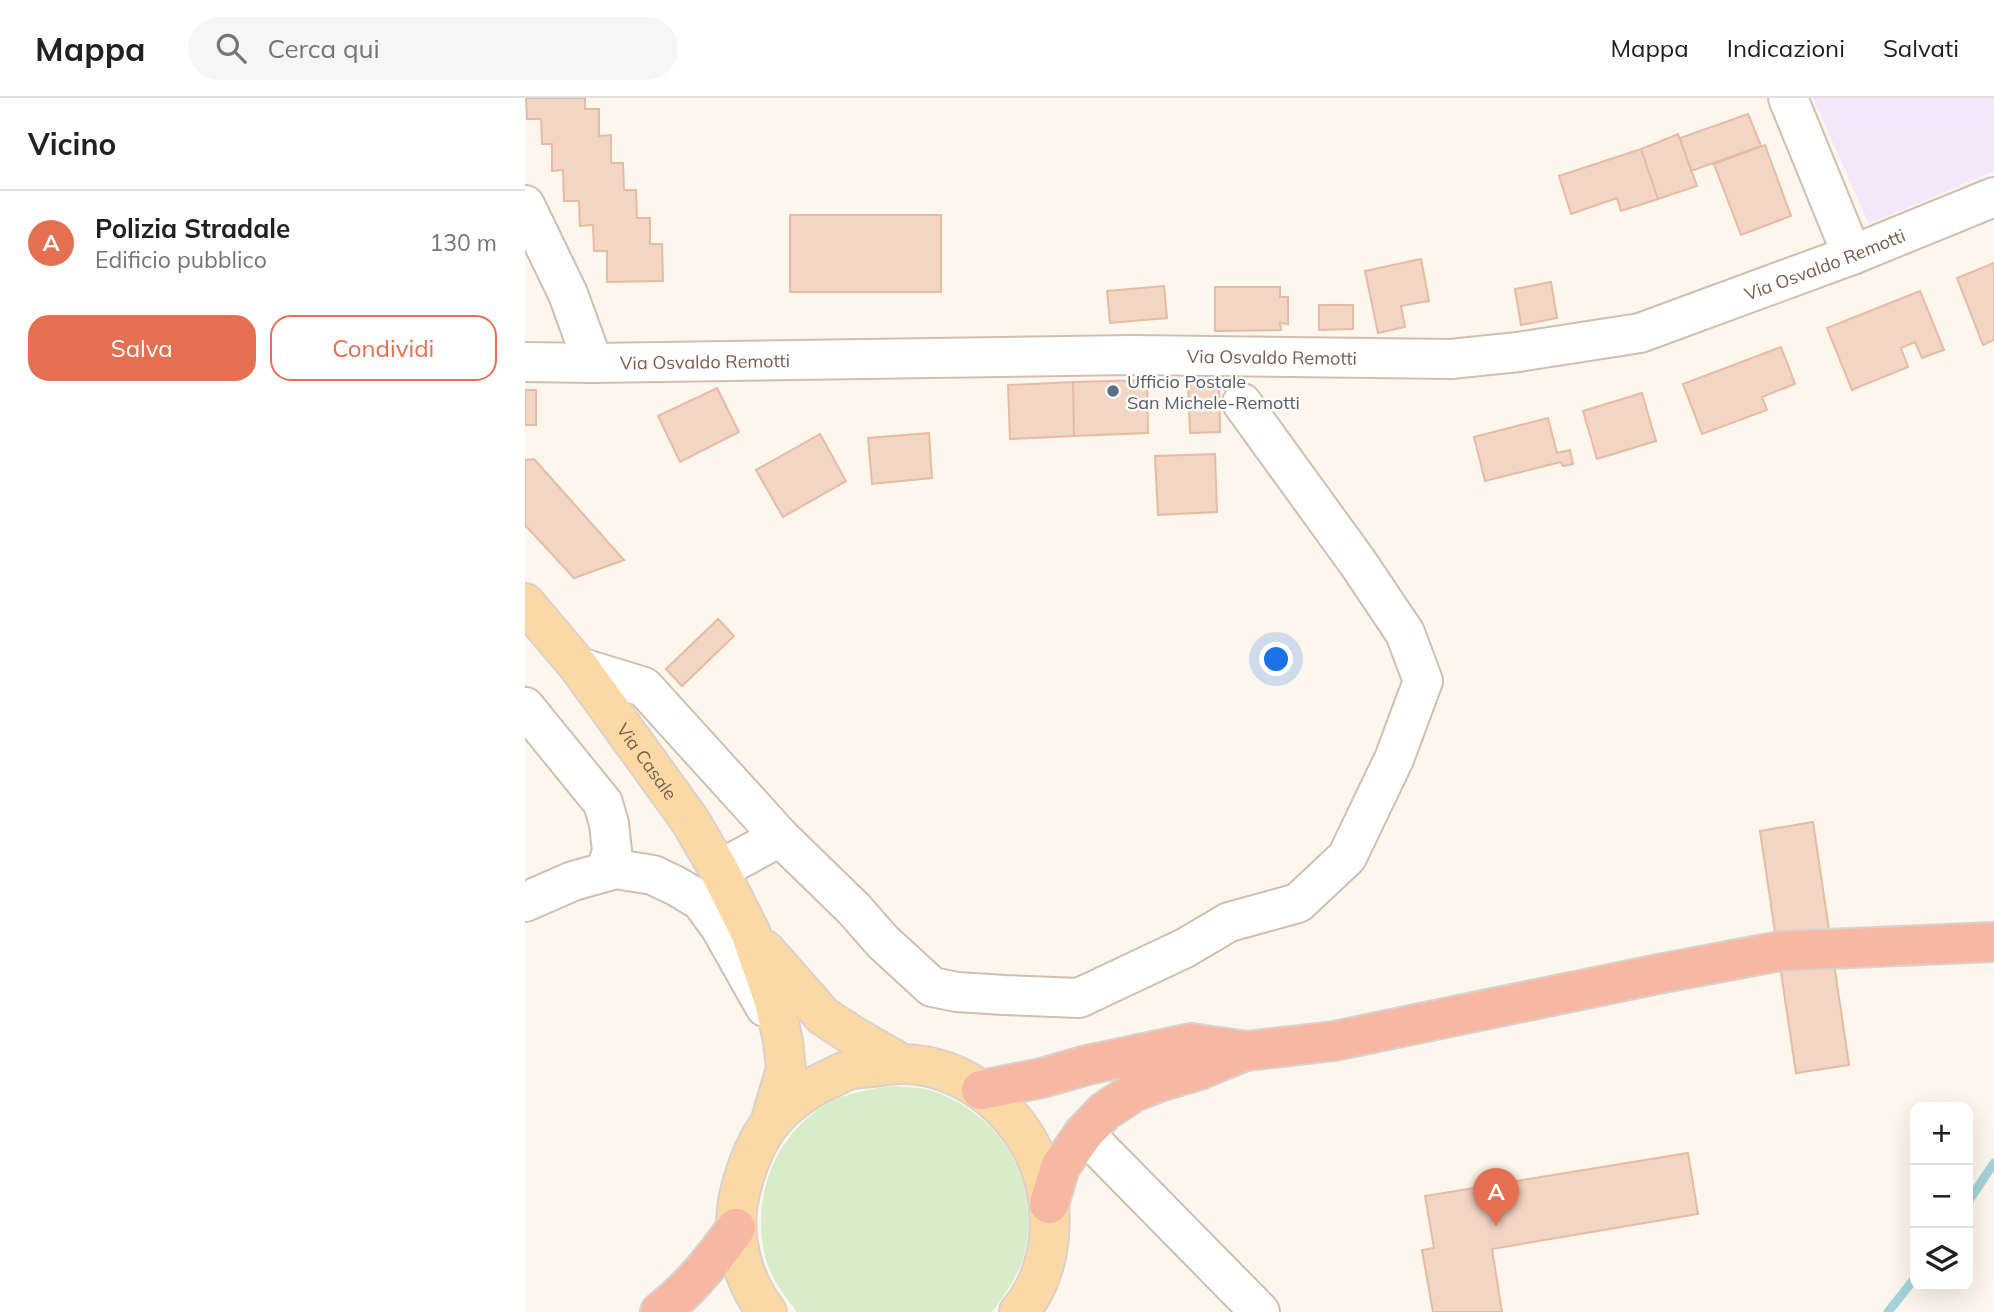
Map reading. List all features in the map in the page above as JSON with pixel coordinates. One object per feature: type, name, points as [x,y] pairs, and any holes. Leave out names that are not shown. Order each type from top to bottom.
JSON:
[{"type":"highway","points":[[981,1090],[1191,1043],[1247,1051],[1334,1041],[1781,951],[1994,942]]},
{"type":"highway","points":[[1049,1204],[1060,1167],[1084,1133],[1105,1111],[1134,1092],[1247,1051]]},
{"type":"highway","points":[[660,1312],[709,1267],[736,1228]]},
{"type":"main road","name":"Via Casale","points":[[525,603],[579,667],[689,819],[719,870],[750,932],[774,1001],[786,1069],[770,1124]]},
{"type":"main road","name":"Via Casale","points":[[750,932],[823,1016],[900,1063]]},
{"type":"main road","points":[[767,1312],[756,1298],[738,1248],[736,1207],[747,1163],[770,1124],[806,1090],[851,1069],[900,1063],[929,1067],[956,1076],[981,1090],[1007,1112],[1028,1139],[1042,1171],[1049,1204],[1050,1234],[1044,1293],[1046,1312]]},
{"type":"main road","points":[[1019,1312],[1027,1303],[1039,1278],[1047,1252]]},
{"type":"street","points":[[1787,98],[1852,255]]},
{"type":"street","name":"Via Osvaldo Remotti","points":[[525,362],[1132,355],[1451,359],[1518,352],[1640,333],[1852,255],[1994,197]]},
{"type":"street","points":[[525,205],[568,294],[593,363]]},
{"type":"street","points":[[579,667],[644,687],[780,837],[854,909],[883,942],[932,987],[957,992],[1079,998],[1185,948],[1229,922],[1298,903],[1347,858],[1394,759],[1423,681],[1405,633],[1359,563],[1242,403]]},
{"type":"street","points":[[525,707],[603,803],[612,851],[605,871]]},
{"type":"street","points":[[719,870],[780,837]]},
{"type":"street","points":[[525,902],[573,881],[616,869],[653,875],[676,886],[701,901],[720,927],[783,1041]]},
{"type":"street","points":[[1084,1133],[1260,1312]]},
{"type":"shaded area","points":[[1813,98],[1994,98],[1994,171],[1869,224]]},
{"type":"green space","points":[[892,1086],[930,1090],[955,1101],[976,1115],[995,1132],[1020,1174],[1026,1198],[1028,1224],[1025,1251],[1016,1275],[992,1312],[797,1312],[770,1271],[761,1234],[761,1213],[764,1191],[780,1151],[807,1118],[825,1105],[858,1092]]},
{"type":"building","points":[[526,98],[585,98],[585,109],[599,109],[599,136],[611,135],[611,163],[623,163],[624,190],[636,190],[637,218],[650,218],[650,244],[662,244],[663,281],[607,282],[607,251],[594,251],[593,225],[580,226],[579,201],[564,201],[563,170],[552,171],[552,144],[542,144],[541,119],[527,119]]},
{"type":"building","points":[[1748,114],[1761,146],[1691,171],[1680,138]]},
{"type":"building","points":[[1678,134],[1697,186],[1658,199],[1641,149]]},
{"type":"building","points":[[1765,145],[1791,216],[1741,235],[1714,164]]},
{"type":"building","points":[[1641,149],[1658,199],[1621,211],[1617,198],[1571,214],[1559,176]]},
{"type":"building","points":[[790,215],[941,215],[941,292],[790,292]]},
{"type":"building","points":[[1421,259],[1429,301],[1401,306],[1405,327],[1378,333],[1365,271]]},
{"type":"building","points":[[1994,263],[1994,340],[1983,345],[1957,278]]},
{"type":"building","points":[[1551,282],[1557,318],[1521,325],[1515,289]]},
{"type":"building","points":[[1164,286],[1167,318],[1110,323],[1107,291]]},
{"type":"building","points":[[1215,287],[1280,287],[1280,297],[1288,297],[1288,324],[1280,323],[1281,330],[1215,331]]},
{"type":"building","points":[[1920,291],[1944,350],[1922,358],[1915,342],[1901,348],[1908,367],[1852,390],[1827,328]]},
{"type":"building","points":[[1319,305],[1353,305],[1353,329],[1319,330]]},
{"type":"building","points":[[1781,347],[1795,384],[1762,397],[1767,410],[1702,434],[1683,384]]},
{"type":"building","points":[[1147,380],[1148,433],[1074,436],[1073,382]]},
{"type":"building","points":[[1073,382],[1074,436],[1010,439],[1008,385]]},
{"type":"building","points":[[1219,382],[1220,432],[1190,433],[1188,383]]},
{"type":"building","points":[[717,388],[739,432],[680,462],[658,416]]},
{"type":"building","points":[[525,390],[536,390],[536,425],[525,425]]},
{"type":"building","points":[[1642,393],[1656,441],[1597,459],[1583,411]]},
{"type":"building","points":[[1548,418],[1557,453],[1570,450],[1573,464],[1563,466],[1561,462],[1485,481],[1474,437]]},
{"type":"building","points":[[929,433],[932,478],[872,484],[868,438]]},
{"type":"building","points":[[820,434],[846,481],[783,517],[756,470]]},
{"type":"building","points":[[1215,454],[1217,512],[1158,515],[1155,456]]},
{"type":"building","points":[[534,459],[624,560],[574,578],[525,525],[525,460]]},
{"type":"building","points":[[718,619],[734,636],[682,686],[666,669]]},
{"type":"building","points":[[1813,822],[1849,1065],[1796,1073],[1760,831]]},
{"type":"building","points":[[1688,1153],[1698,1214],[1492,1249],[1502,1312],[1433,1312],[1422,1250],[1434,1248],[1425,1196]]},
{"type":"waterway","points":[[1973,1194],[1994,1163]]},
{"type":"waterway","points":[[1888,1312],[1910,1284]]},
{"type":"place","name":"Ufficio Postale San Michele-Remotti","points":[[1113,391]]},
{"type":"place","name":"Polizia Stradale","points":[[1496,1226]]}]
